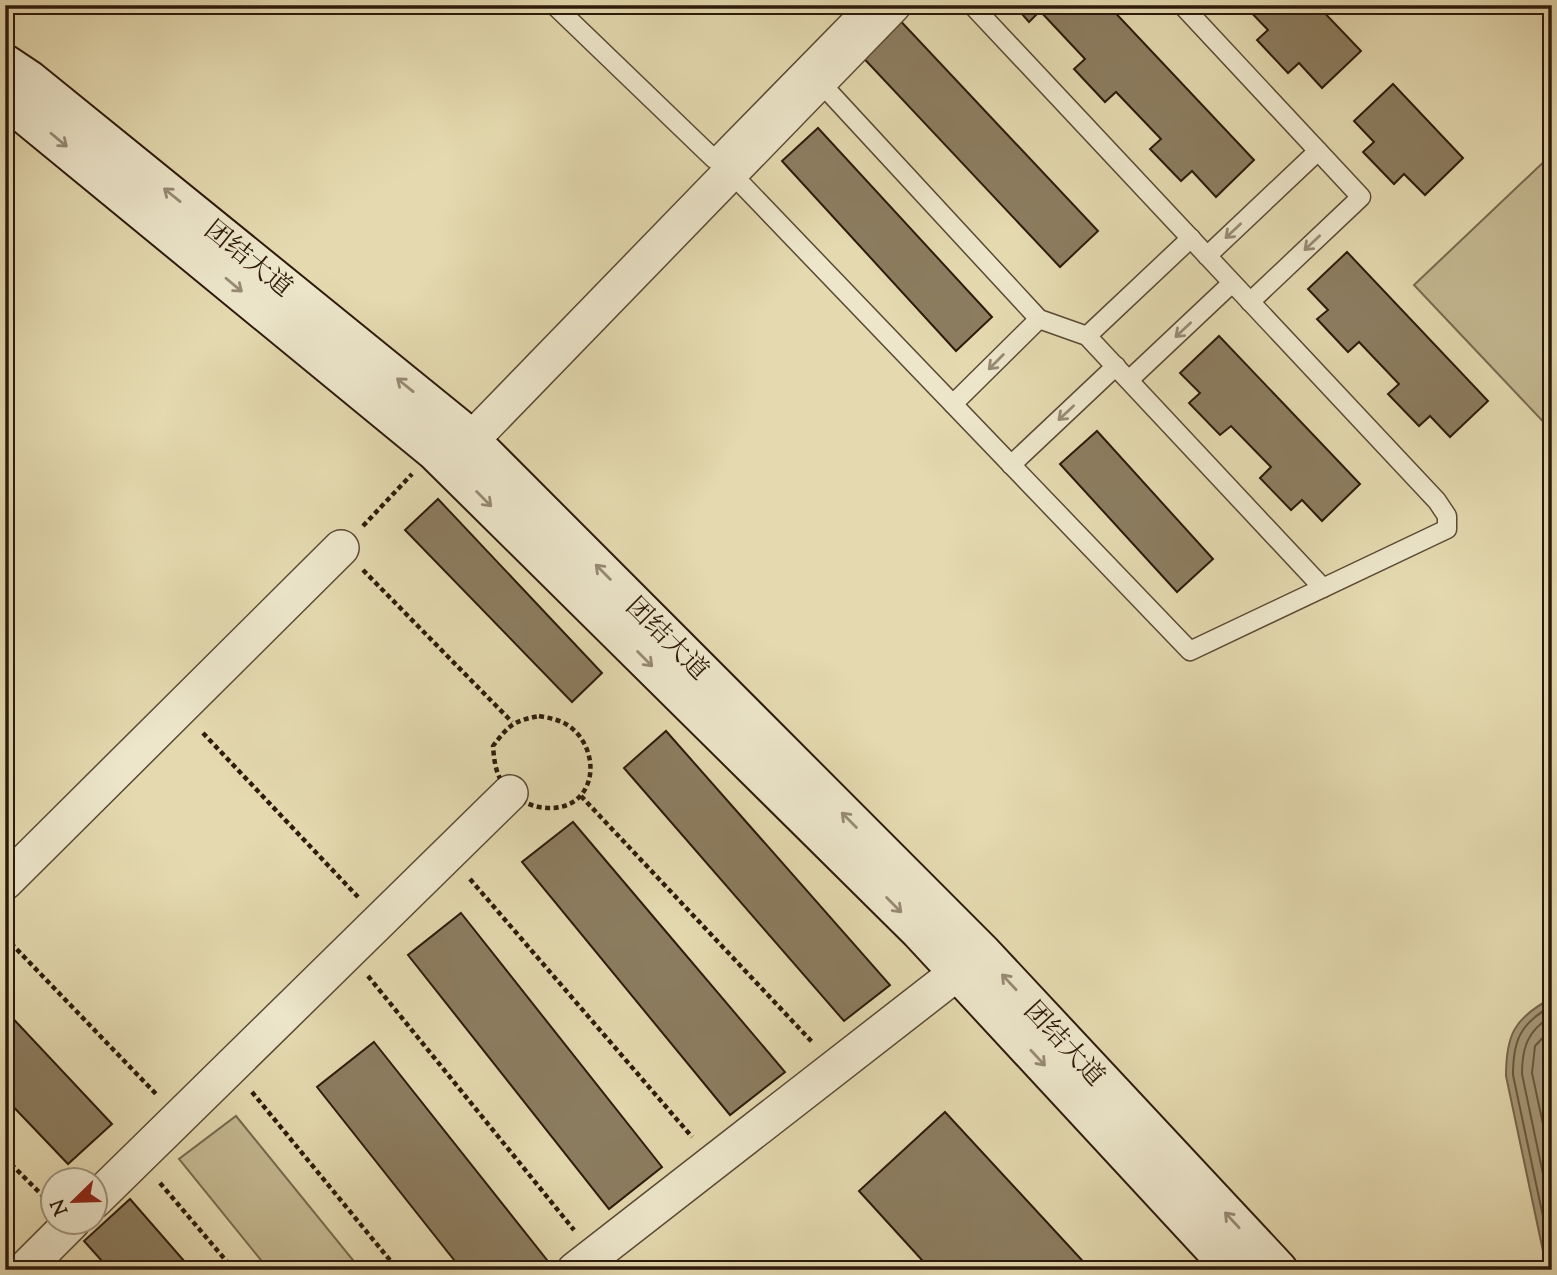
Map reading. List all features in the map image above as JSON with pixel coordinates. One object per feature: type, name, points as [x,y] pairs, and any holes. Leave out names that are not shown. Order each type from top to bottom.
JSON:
[{"type":"main road","name":"团结大道","points":[[5,64],[29,80],[453,445],[982,953],[1278,1270]]},
{"type":"main road","name":"团结大道","points":[[5,98],[453,445],[920,931],[1234,1270]]},
{"type":"street","points":[[453,445],[730,173],[893,5]]},
{"type":"street","points":[[5,882],[341,548]]},
{"type":"street","points":[[108,1186],[510,793]]},
{"type":"street","points":[[585,1262],[958,972]]},
{"type":"street","points":[[24,1270],[59,1236]]},
{"type":"lane","points":[[554,5],[714,159],[865,5]]},
{"type":"lane","points":[[730,173],[1190,651],[1447,529],[1447,516],[1437,500],[972,5]]},
{"type":"lane","points":[[1182,5],[1361,197],[1250,302]]},
{"type":"lane","points":[[818,80],[1039,319],[1087,336],[1324,587]]},
{"type":"lane","points":[[1207,256],[1318,151]]},
{"type":"lane","points":[[1087,336],[1191,238]]},
{"type":"lane","points":[[1129,380],[1232,283]]},
{"type":"lane","points":[[953,404],[1039,319]]},
{"type":"lane","points":[[1011,465],[1116,366]]},
{"type":"path","points":[[453,445],[341,548],[512,722]]},
{"type":"path","points":[[180,708],[380,920]]},
{"type":"path","points":[[539,716],[560,721],[577,733],[586,747],[591,764],[589,780],[581,796],[564,806],[547,808],[526,804],[510,793],[495,766],[493,746],[512,722],[539,716]]},
{"type":"path","points":[[581,796],[836,1066]]},
{"type":"path","points":[[448,854],[713,1162]]},
{"type":"path","points":[[5,937],[179,1118]]},
{"type":"path","points":[[348,952],[585,1262]]},
{"type":"path","points":[[232,1066],[398,1270]]},
{"type":"path","points":[[138,1157],[234,1270]]},
{"type":"path","points":[[5,1158],[38,1191]]},
{"type":"shaded area","points":[[1552,154],[1552,431],[1414,285]]},
{"type":"shaded area","points":[[236,1116],[361,1270],[269,1270],[179,1159]]},
{"type":"water","points":[[1552,998],[1552,1270],[1547,1270],[1506,1076],[1506,1062],[1515,1029],[1529,1013]]},
{"type":"building","points":[[1014,5],[1108,5],[1254,160],[1216,197],[1192,171],[1181,181],[1150,149],[1161,139],[1116,92],[1105,102],[1074,69],[1085,59],[1040,11],[1029,22]]},
{"type":"building","points":[[1244,5],[1317,5],[1361,51],[1322,88],[1299,63],[1288,73],[1257,40],[1268,30]]},
{"type":"building","points":[[893,13],[1098,231],[1060,267],[855,49]]},
{"type":"building","points":[[1393,84],[1463,158],[1425,195],[1404,174],[1394,184],[1363,152],[1374,142],[1354,121]]},
{"type":"building","points":[[818,128],[992,317],[956,351],[782,161]]},
{"type":"building","points":[[1347,252],[1488,401],[1450,437],[1430,416],[1419,426],[1388,394],[1399,384],[1359,342],[1348,352],[1317,319],[1328,310],[1308,289]]},
{"type":"building","points":[[1219,336],[1360,484],[1322,521],[1302,500],[1291,510],[1260,478],[1271,467],[1231,426],[1220,435],[1189,403],[1200,393],[1180,373]]},
{"type":"building","points":[[1097,431],[1213,559],[1177,592],[1060,464]]},
{"type":"building","points":[[438,499],[602,673],[572,702],[405,530]]},
{"type":"building","points":[[666,731],[890,985],[844,1021],[624,768]]},
{"type":"building","points":[[573,822],[785,1072],[730,1115],[522,862]]},
{"type":"building","points":[[461,913],[662,1167],[609,1209],[408,955]]},
{"type":"building","points":[[5,1010],[112,1124],[68,1164],[5,1098]]},
{"type":"building","points":[[374,1042],[547,1260],[534,1270],[462,1270],[317,1087]]},
{"type":"building","points":[[945,1112],[1091,1270],[931,1270],[859,1191]]},
{"type":"building","points":[[130,1199],[192,1270],[110,1270],[84,1241],[89,1236],[108,1236],[108,1219]]}]
